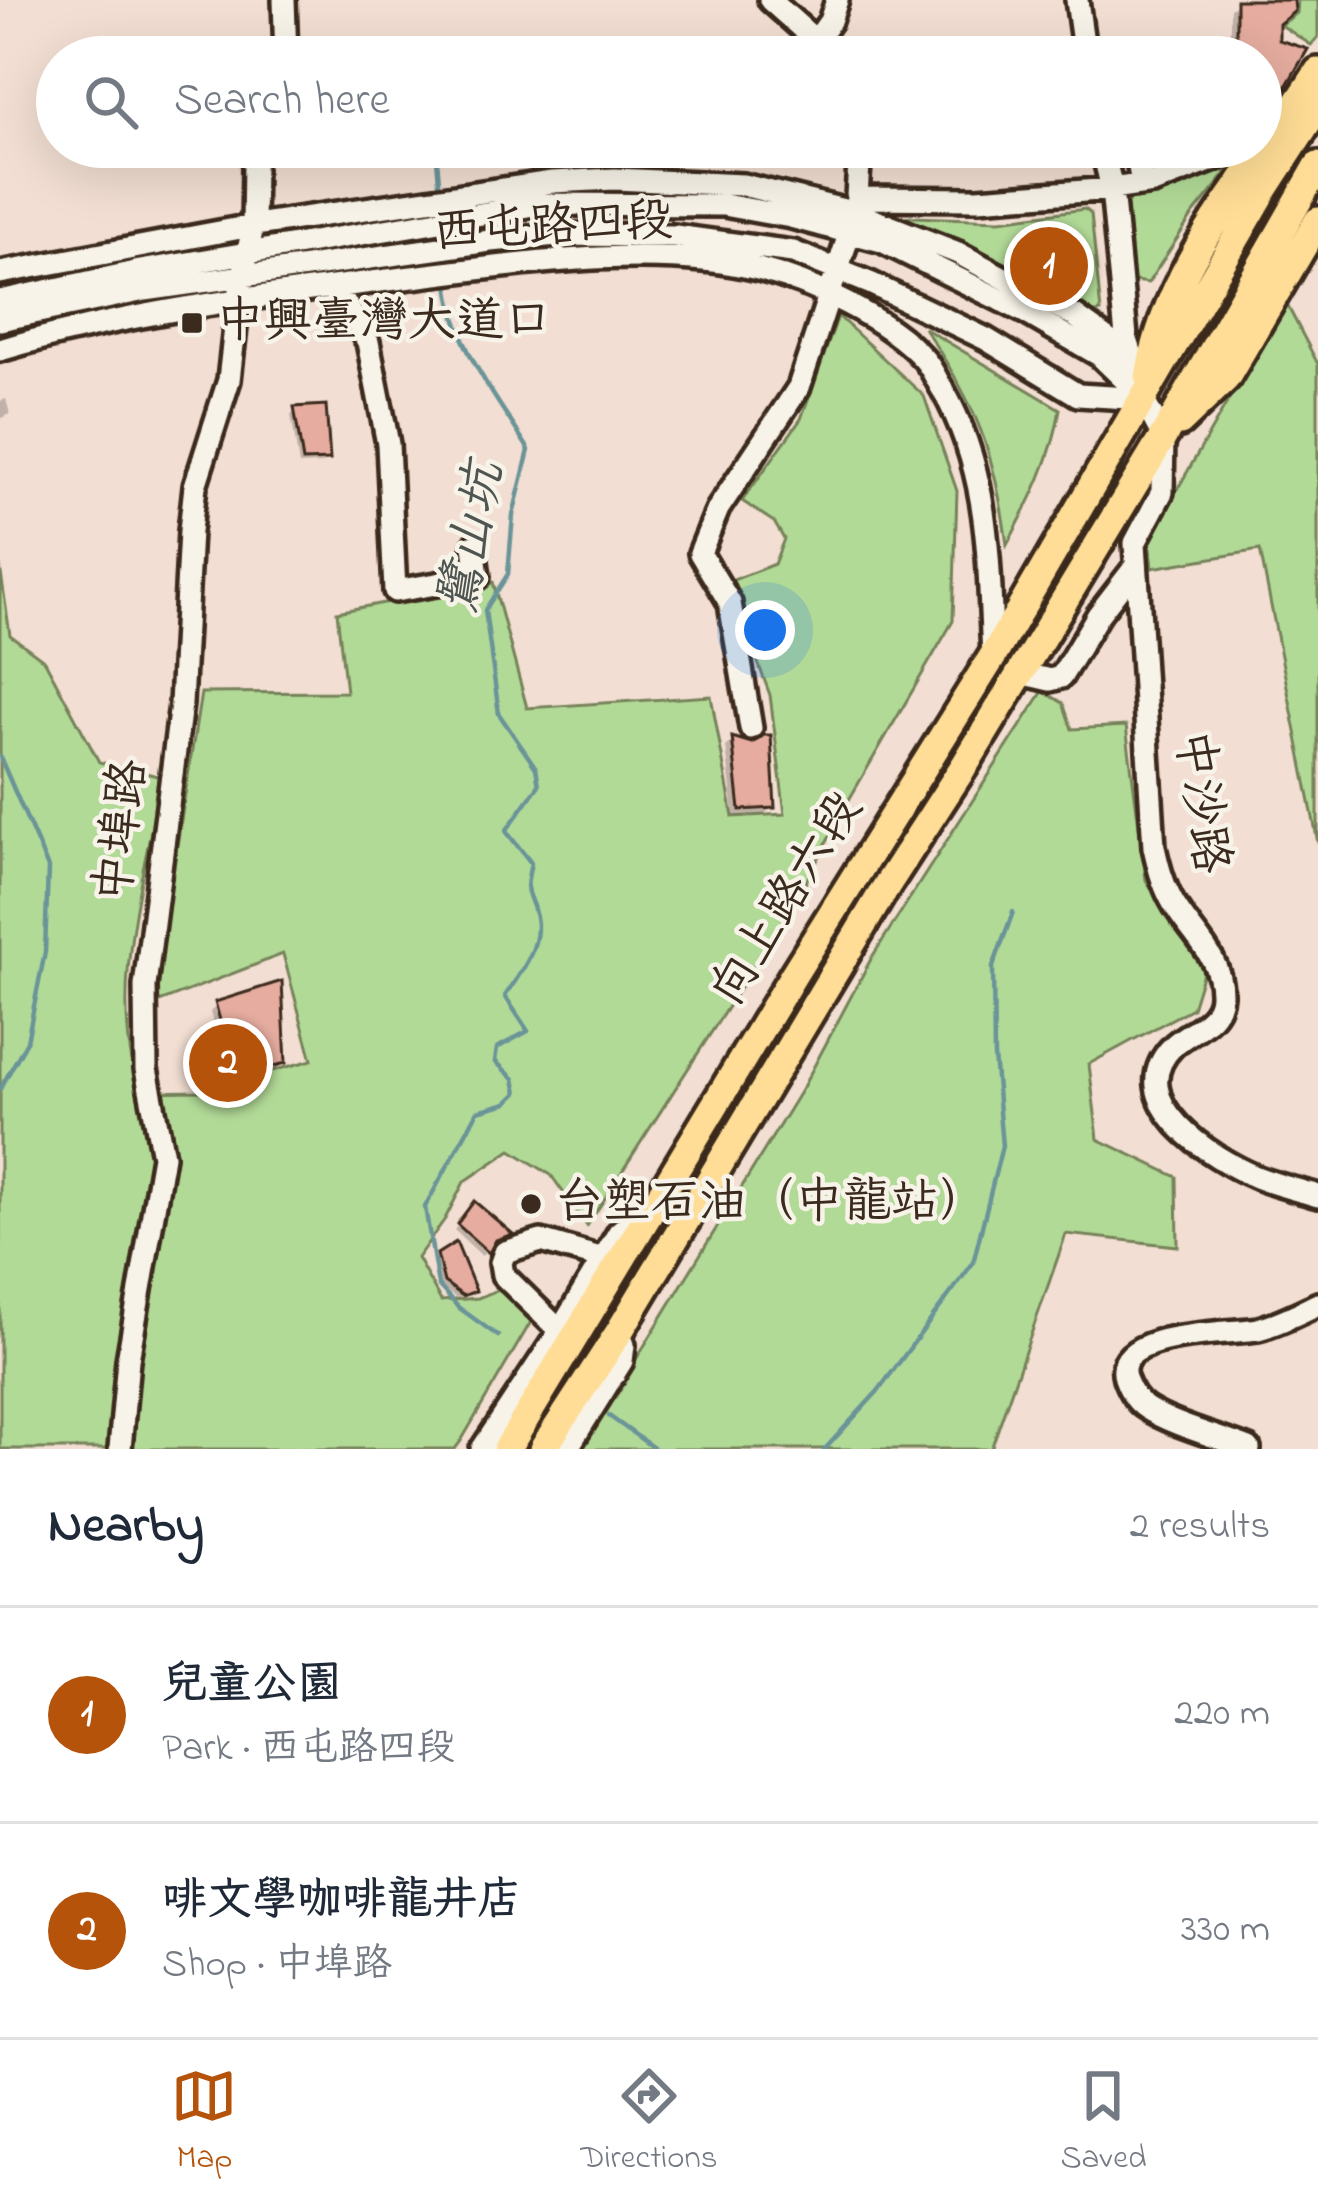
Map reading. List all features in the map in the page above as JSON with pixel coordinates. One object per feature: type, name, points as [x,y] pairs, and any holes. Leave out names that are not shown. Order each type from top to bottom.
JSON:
[{"type":"main road","name":"向上路六段","points":[[1282,123],[1318,72]]},
{"type":"main road","name":"向上路六段","points":[[1282,164],[1318,107]]},
{"type":"main road","name":"向上路六段","points":[[543,1449],[1020,674],[1318,166]]},
{"type":"main road","name":"向上路六段","points":[[1145,399],[1163,310],[1250,168]]},
{"type":"main road","name":"向上路六段","points":[[507,1449],[993,656],[1279,168]]},
{"type":"main road","name":"向上路六段","points":[[1163,436],[1226,379],[1315,240]]},
{"type":"street","points":[[284,0],[285,36]]},
{"type":"street","points":[[770,0],[807,36]]},
{"type":"street","points":[[825,36],[837,0]]},
{"type":"street","points":[[1077,0],[1081,36]]},
{"type":"street","name":"中埠路","points":[[120,1449],[128,1360],[164,1156],[146,1069],[145,986],[181,704],[190,531],[195,485],[229,380],[253,226],[254,168]]},
{"type":"street","points":[[751,728],[730,603],[700,554],[718,508],[799,387],[855,214],[858,168]]},
{"type":"street","points":[[1107,168],[1126,337],[1145,399],[1163,436]]},
{"type":"street","points":[[1139,168],[1142,184]]},
{"type":"street","points":[[1170,176],[1172,168]]},
{"type":"street","points":[[855,214],[1112,189],[1191,168]]},
{"type":"street","name":"西屯路四段","points":[[6,274],[253,226],[552,182],[615,179],[743,185],[855,214],[958,253],[1075,316],[1115,345],[1145,399]]},
{"type":"street","name":"西屯路四段","points":[[0,323],[541,204],[724,205],[855,214]]},
{"type":"street","name":"西屯路四段","points":[[0,301],[140,271],[246,266],[558,235],[675,236],[793,252],[838,268],[986,339],[1078,395],[1145,399]]},
{"type":"street","name":"西屯路四段","points":[[0,350],[238,301],[600,258],[755,268],[828,292],[925,359],[970,443],[986,528],[993,656]]},
{"type":"street","points":[[838,268],[925,359]]},
{"type":"street","points":[[336,287],[368,341],[376,382],[388,444],[395,591],[478,577],[474,547]]},
{"type":"street","points":[[0,338],[34,340]]},
{"type":"street","name":"中沙路","points":[[1163,436],[1162,492],[1135,543],[1159,872],[1173,903],[1210,954],[1218,971],[1221,999],[1215,1015],[1172,1047],[1160,1066],[1157,1088],[1165,1110],[1182,1131],[1218,1158],[1258,1178],[1318,1196]]},
{"type":"street","points":[[1020,674],[1050,680],[1061,677],[1135,567]]},
{"type":"street","points":[[1072,586],[1073,604],[1088,632]]},
{"type":"street","points":[[482,1449],[619,1232],[631,1222],[649,1218]]},
{"type":"street","points":[[560,1331],[503,1275],[506,1252],[542,1241],[604,1259]]},
{"type":"street","points":[[1249,1449],[1145,1408],[1130,1391],[1123,1370],[1126,1358],[1160,1341],[1261,1328],[1318,1304]]},
{"type":"street","points":[[567,1449],[622,1361],[624,1345],[619,1332]]},
{"type":"green space","points":[[1298,0],[1318,0],[1318,37],[1311,45],[1281,25],[1297,13]]},
{"type":"green space","points":[[1201,168],[1227,168],[1148,283],[1127,280],[1123,198]]},
{"type":"green space","points":[[1085,209],[1091,214],[1101,312],[1087,315],[884,216],[1000,220]]},
{"type":"green space","points":[[1285,301],[1318,364],[1318,843],[1260,550],[1152,568],[1149,539]]},
{"type":"green space","points":[[838,316],[924,396],[957,491],[953,621],[797,899],[587,1226],[551,1175],[511,1150],[464,1182],[417,1258],[441,1301],[478,1298],[500,1289],[532,1320],[461,1441],[455,1449],[0,1449],[0,566],[10,635],[45,661],[99,762],[162,777],[138,894],[128,975],[131,1055],[140,1092],[200,1091],[312,1060],[283,954],[152,1005],[201,693],[346,692],[337,612],[493,582],[527,708],[711,696],[733,817],[785,814],[770,695],[728,582],[774,564],[784,539],[774,522],[742,501],[801,419]]},
{"type":"green space","points":[[924,328],[1060,409],[1046,463],[1007,545],[981,431],[958,381]]},
{"type":"green space","points":[[1043,691],[1063,703],[1072,729],[1126,726],[1146,880],[1205,966],[1192,1008],[1089,1064],[1098,1139],[1177,1177],[1178,1246],[1066,1234],[991,1449],[581,1449],[803,1087],[872,957]]},
{"type":"building","points":[[1236,0],[1294,0],[1295,11],[1279,24],[1279,36],[1236,36]]},
{"type":"building","points":[[1282,41],[1308,49],[1282,93]]},
{"type":"building","points":[[326,405],[330,460],[303,461],[294,407]]},
{"type":"building","points":[[771,735],[775,808],[740,810],[732,737],[752,743]]},
{"type":"building","points":[[282,981],[286,1063],[235,1076],[215,1002]]},
{"type":"building","points":[[474,1201],[513,1234],[496,1240],[489,1253],[457,1224]]},
{"type":"building","points":[[456,1242],[476,1291],[463,1296],[444,1282],[437,1254]]},
{"type":"waterway","name":"鷺山坑","points":[[438,168],[439,182]]},
{"type":"waterway","name":"鷺山坑","points":[[448,281],[467,349],[529,450],[513,515],[508,574],[485,610],[499,714],[536,768],[539,785],[506,831],[531,863],[527,889],[536,917],[536,938],[505,996],[528,1031],[497,1048],[495,1061],[514,1079],[517,1093],[507,1103],[478,1111],[425,1207],[438,1285],[458,1307],[498,1336]]},
{"type":"waterway","points":[[0,757],[48,868],[45,952],[27,1041],[0,1089]]},
{"type":"waterway","name":"鷺山坑","points":[[825,1449],[878,1391],[973,1263],[1002,1146],[993,967],[1013,912]]},
{"type":"waterway","name":"鷺山坑","points":[[609,1416],[655,1449]]},
{"type":"place","name":"兒童公園","points":[[1049,266]]},
{"type":"place","name":"中興臺灣大道口","points":[[192,323]]},
{"type":"place","name":"啡文學咖啡龍井店","points":[[228,1063]]},
{"type":"place","name":"台塑石油（中龍站）","points":[[531,1204]]}]
